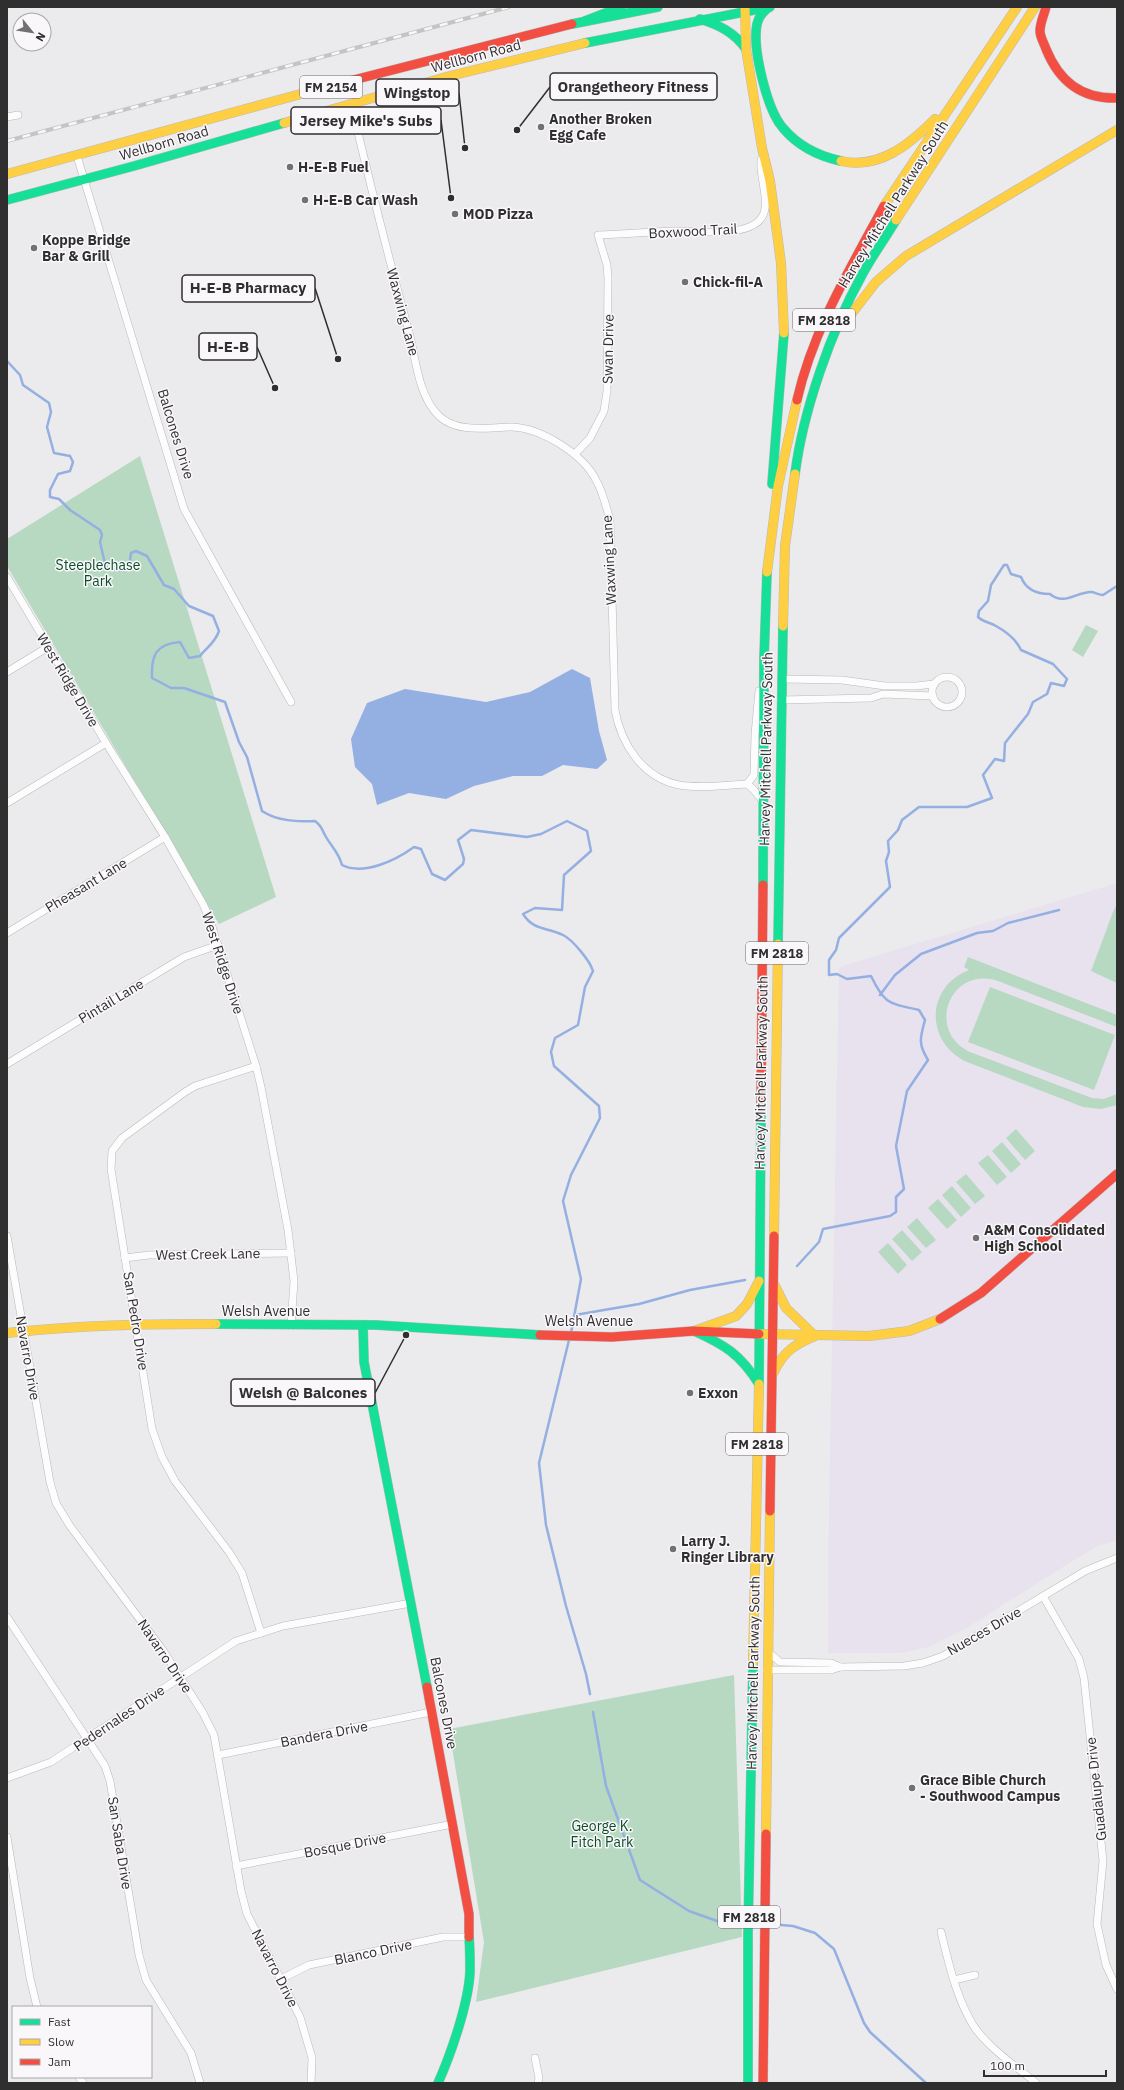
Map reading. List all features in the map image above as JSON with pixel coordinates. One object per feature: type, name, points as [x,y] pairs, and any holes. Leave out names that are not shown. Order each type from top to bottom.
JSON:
[{"type":"main road","points":[[585,21],[622,7]]},
{"type":"main road","name":"Wellborn Road","points":[[7,174],[382,72],[585,21],[658,7]]},
{"type":"main road","name":"Wellborn Road","points":[[7,200],[84,181],[351,104],[515,59],[650,28],[745,10],[772,7]]},
{"type":"main road","name":"Harvey Mitchell Parkway South","points":[[748,2083],[748,1934],[760,1335],[764,658],[767,561],[780,478],[801,384],[814,343],[830,305],[882,209],[1017,7]]},
{"type":"main road","name":"Harvey Mitchell Parkway South","points":[[762,2083],[781,700],[785,546],[788,516],[798,448],[823,363],[862,275],[1035,7]]},
{"type":"main road","points":[[769,8],[763,11],[755,28],[767,101],[773,115],[790,136],[812,152],[828,159],[846,162],[860,163],[884,158],[904,148],[950,106]]},
{"type":"main road","points":[[745,10],[746,49],[762,148],[770,181],[780,256],[785,323],[767,561]]},
{"type":"main road","points":[[1045,10],[1040,31],[1048,57],[1058,74],[1069,85],[1085,94],[1117,98]]},
{"type":"main road","points":[[700,19],[731,31],[740,39],[746,49]]},
{"type":"main road","points":[[823,363],[849,316],[864,294],[888,270],[925,244],[1117,130]]},
{"type":"main road","name":"Welsh Avenue","points":[[7,1333],[60,1327],[137,1324],[291,1326],[363,1325],[580,1337],[612,1337],[694,1331],[760,1335],[815,1336],[869,1336],[900,1333],[920,1328],[951,1314],[981,1293],[1117,1174]]},
{"type":"main road","points":[[694,1331],[736,1316],[747,1304],[760,1279]]},
{"type":"main road","points":[[771,1378],[784,1353],[794,1345],[815,1336],[786,1308],[779,1298],[772,1279]]},
{"type":"main road","name":"Balcones Drive","points":[[363,1325],[364,1362],[470,1914],[470,1972],[462,2012],[438,2083]]},
{"type":"main road","points":[[694,1331],[730,1347],[748,1365],[759,1384]]},
{"type":"main road","points":[[754,1654],[767,1670]]},
{"type":"street","name":"Waxwing Lane","points":[[351,104],[396,288],[426,396],[439,416],[448,422],[477,429],[513,427],[524,429],[556,441],[574,454],[596,478],[610,520],[615,710],[622,738],[640,762],[649,771],[666,780],[692,786],[747,784]]},
{"type":"street","points":[[7,117],[18,115]]},
{"type":"street","name":"Boxwood Trail","points":[[598,235],[728,231],[756,224],[765,211],[760,166],[762,148]]},
{"type":"street","name":"Balcones Drive","points":[[77,156],[184,509],[291,702]]},
{"type":"street","name":"Swan Drive","points":[[574,454],[597,427],[604,411],[607,391],[608,265],[598,235]]},
{"type":"street","name":"West Ridge Drive","points":[[7,577],[106,743],[165,837],[203,904],[218,945],[256,1066],[277,1168],[291,1253],[294,1281],[291,1326]]},
{"type":"street","points":[[7,672],[48,647]]},
{"type":"street","points":[[763,802],[754,789],[747,784],[754,775],[757,705],[764,658]]},
{"type":"street","points":[[782,679],[842,680],[885,686],[916,686],[934,684],[943,677],[952,677],[959,683],[962,692],[959,700],[947,706],[939,704],[933,696],[934,684]]},
{"type":"street","points":[[781,700],[871,698],[883,694],[933,696]]},
{"type":"street","points":[[7,802],[106,743]]},
{"type":"street","name":"Pheasant Lane","points":[[7,933],[165,837]]},
{"type":"street","name":"Pintail Lane","points":[[7,1064],[184,957],[218,945]]},
{"type":"street","name":"San Pedro Drive","points":[[256,1066],[200,1084],[185,1092],[122,1138],[112,1152],[111,1170],[137,1324],[152,1429],[162,1457],[175,1481],[229,1552],[242,1573],[261,1633]]},
{"type":"street","name":"Navarro Drive","points":[[7,1236],[50,1482],[56,1503],[70,1526],[162,1649],[203,1713],[214,1735],[236,1866],[247,1914],[300,2017],[312,2058],[311,2083]]},
{"type":"street","name":"West Creek Lane","points":[[126,1258],[149,1255],[291,1253]]},
{"type":"street","name":"Nueces Drive","points":[[767,1670],[831,1670],[840,1667],[904,1666],[934,1659],[959,1648],[1085,1570],[1117,1558]]},
{"type":"street","name":"Guadalupe Drive","points":[[1043,1596],[1079,1659],[1086,1689],[1103,1861],[1097,1924],[1106,1965],[1117,1989]]},
{"type":"street","name":"Pedernales Drive","points":[[7,1778],[51,1762],[236,1641],[283,1626],[411,1603]]},
{"type":"street","name":"San Saba Drive","points":[[7,1617],[105,1766],[110,1781],[139,1955],[146,1980],[191,2053],[200,2083]]},
{"type":"street","name":"Nueces Drive","points":[[767,1651],[780,1662],[831,1663],[840,1667]]},
{"type":"street","name":"Bandera Drive","points":[[218,1755],[431,1712]]},
{"type":"street","name":"Bosque Drive","points":[[236,1866],[453,1824]]},
{"type":"street","points":[[7,1837],[30,1978],[37,2006]]},
{"type":"street","points":[[941,1932],[960,2000],[974,2026],[993,2046],[1036,2083]]},
{"type":"street","name":"Blanco Drive","points":[[281,1979],[309,1965],[443,1937],[470,1937]]},
{"type":"street","points":[[954,1980],[975,1975]]},
{"type":"street","points":[[535,2058],[539,2078],[538,2083]]},
{"type":"shaded area","name":"A&M Consolidated High School","points":[[1117,883],[1117,1540],[1098,1546],[965,1629],[929,1647],[901,1653],[828,1653],[829,1508],[839,967]]},
{"type":"green space","name":"Steeplechase Park","points":[[140,456],[276,897],[219,924],[7,566],[7,539]]},
{"type":"green space","points":[[1086,625],[1098,631],[1083,657],[1072,650]]},
{"type":"green space","points":[[1117,904],[1117,983],[1091,971]]},
{"type":"green space","points":[[968,957],[1117,1015],[1117,1027],[998,981],[981,979],[967,982],[956,991],[949,1003],[946,1016],[949,1030],[956,1042],[970,1052],[1092,1098],[1104,1099],[1117,1094],[1117,1105],[1101,1109],[1083,1107],[967,1062],[953,1053],[943,1042],[938,1029],[936,1015],[938,1002],[944,989],[955,978],[969,970],[964,967]]},
{"type":"green space","points":[[990,987],[1115,1035],[1094,1090],[968,1042]]},
{"type":"green space","points":[[1016,1129],[1035,1151],[1025,1160],[1006,1138]]},
{"type":"green space","points":[[1002,1142],[1021,1164],[1011,1173],[992,1151]]},
{"type":"green space","points":[[988,1155],[1007,1177],[997,1185],[978,1163]]},
{"type":"green space","points":[[966,1174],[985,1196],[975,1204],[956,1182]]},
{"type":"green space","points":[[952,1186],[971,1208],[961,1217],[942,1195]]},
{"type":"green space","points":[[938,1199],[957,1220],[947,1229],[928,1208]]},
{"type":"green space","points":[[917,1218],[936,1240],[926,1248],[907,1227]]},
{"type":"green space","points":[[902,1230],[922,1252],[912,1261],[892,1239]]},
{"type":"green space","points":[[888,1243],[907,1265],[898,1274],[878,1252]]},
{"type":"green space","name":"George K. Fitch Park","points":[[734,1675],[742,1937],[476,2002],[484,1942],[449,1729]]},
{"type":"water","points":[[572,669],[590,678],[599,731],[607,760],[597,769],[563,765],[542,776],[513,776],[474,786],[446,799],[409,793],[377,805],[372,784],[355,767],[351,739],[367,703],[405,689],[486,702],[530,692]]},
{"type":"waterway","points":[[7,361],[20,375],[23,385],[49,403],[51,412],[47,427],[54,453],[70,456],[73,462],[70,471],[58,474],[50,490],[50,497],[59,499],[70,510],[100,530],[102,535],[100,542],[106,568],[125,571],[129,568],[131,553],[136,551],[147,556],[164,585],[174,589],[189,606],[213,616],[219,631],[213,642],[200,656],[189,658],[180,642],[165,645],[160,648],[154,657],[152,678],[171,688],[184,688],[225,702],[239,742],[247,757],[262,811],[281,819],[315,821],[321,826],[342,865],[360,869],[370,868],[398,857],[414,847],[421,849],[432,874],[445,880],[463,864],[464,859],[458,840],[471,830],[527,837],[541,834],[567,821],[587,831],[591,851],[564,875],[562,910],[535,908],[523,914],[536,926],[557,932],[567,938],[585,957],[593,971],[585,987],[578,1025],[555,1038],[551,1052],[554,1066],[599,1106],[600,1118],[571,1175],[563,1201],[581,1279],[571,1333]]},
{"type":"waterway","points":[[797,1266],[819,1242],[823,1229],[890,1216],[896,1212],[896,1197],[904,1189],[896,1146],[907,1091],[928,1060],[921,1045],[925,1020],[919,1010],[894,1004],[884,998],[871,976],[847,979],[837,974],[829,975],[829,960],[836,950],[839,938],[890,887],[886,861],[889,852],[888,841],[898,830],[902,820],[919,807],[967,807],[992,798],[983,775],[995,759],[1004,761],[1005,743],[1028,714],[1033,702],[1047,694],[1051,683],[1064,686],[1067,679],[1053,664],[1021,650],[1017,642],[1007,633],[978,617],[979,611],[988,601],[991,585],[1004,565],[1007,565],[1011,574],[1021,577],[1026,585],[1032,590],[1050,594],[1060,599],[1070,598],[1091,592],[1103,595],[1117,586]]},
{"type":"waterway","points":[[880,995],[895,975],[921,954],[977,933],[993,931],[1008,923],[1059,910]]},
{"type":"waterway","points":[[575,1315],[639,1304],[690,1290],[745,1280]]},
{"type":"waterway","points":[[569,1340],[539,1463],[546,1525],[590,1694]]},
{"type":"waterway","points":[[593,1712],[606,1786],[640,1880],[689,1911],[731,1926],[737,1926]]},
{"type":"waterway","points":[[781,1925],[793,1926],[815,1933],[834,1949],[864,2023],[870,2032],[926,2083]]},
{"type":"railway","points":[[7,141],[509,7]]},
{"type":"traffic: fast","points":[[585,21],[621,7]]},
{"type":"traffic: fast","points":[[572,24],[658,7]]},
{"type":"traffic: fast","points":[[769,7],[763,12],[759,19],[756,35],[762,78],[771,108],[783,128],[795,140],[816,153],[841,161]]},
{"type":"traffic: fast","points":[[585,43],[770,7]]},
{"type":"traffic: fast","points":[[700,19],[726,30],[746,49]]},
{"type":"traffic: fast","points":[[7,200],[134,166],[284,123]]},
{"type":"traffic: fast","points":[[795,474],[804,424],[829,346],[862,275],[896,220]]},
{"type":"traffic: fast","points":[[772,484],[784,333]]},
{"type":"traffic: fast","points":[[763,885],[764,659],[767,572]]},
{"type":"traffic: fast","points":[[778,944],[783,626]]},
{"type":"traffic: fast","points":[[759,1384],[761,1105]]},
{"type":"traffic: fast","points":[[216,1324],[376,1325],[540,1335]]},
{"type":"traffic: fast","points":[[363,1325],[364,1362],[427,1687]]},
{"type":"traffic: fast","points":[[694,1331],[715,1341],[731,1352],[745,1365],[759,1384]]},
{"type":"traffic: fast","points":[[748,2083],[748,1934],[753,1663]]},
{"type":"traffic: fast","points":[[438,2083],[454,2043],[469,1984],[469,1937]]},
{"type":"traffic: slow","points":[[745,7],[746,49],[762,148],[770,181],[781,263],[784,333]]},
{"type":"traffic: slow","points":[[884,206],[1017,7]]},
{"type":"traffic: slow","points":[[896,220],[1035,7]]},
{"type":"traffic: slow","points":[[284,123],[450,76],[585,43]]},
{"type":"traffic: slow","points":[[7,174],[334,85]]},
{"type":"traffic: slow","points":[[841,161],[855,163],[868,162],[893,153],[904,146],[935,119]]},
{"type":"traffic: slow","points":[[849,317],[876,282],[906,256],[1117,130]]},
{"type":"traffic: slow","points":[[767,572],[778,486],[797,400]]},
{"type":"traffic: slow","points":[[783,626],[785,546],[795,474]]},
{"type":"traffic: slow","points":[[774,1236],[778,944]]},
{"type":"traffic: slow","points":[[694,1331],[736,1316],[747,1304],[759,1281]]},
{"type":"traffic: slow","points":[[774,1372],[781,1359],[790,1350],[801,1342],[815,1336],[786,1308],[775,1286]]},
{"type":"traffic: slow","points":[[759,1334],[869,1336],[909,1331],[940,1319]]},
{"type":"traffic: slow","points":[[7,1333],[59,1328],[164,1324],[216,1324]]},
{"type":"traffic: slow","points":[[753,1663],[759,1384]]},
{"type":"traffic: slow","points":[[766,1834],[770,1511]]},
{"type":"traffic: jam","points":[[1046,7],[1040,31],[1041,38],[1051,60],[1065,79],[1082,91],[1093,95],[1117,98]]},
{"type":"traffic: jam","points":[[334,85],[572,24]]},
{"type":"traffic: jam","points":[[797,400],[804,374],[823,324],[834,300],[884,206]]},
{"type":"traffic: jam","points":[[761,1105],[763,885]]},
{"type":"traffic: jam","points":[[940,1319],[981,1293],[1117,1174]]},
{"type":"traffic: jam","points":[[770,1511],[774,1236]]},
{"type":"traffic: jam","points":[[540,1335],[612,1337],[694,1331],[759,1334]]},
{"type":"traffic: jam","points":[[427,1687],[469,1914],[469,1937]]},
{"type":"traffic: jam","points":[[763,2083],[766,1834]]},
{"type":"place","name":"Another Broken Egg Cafe","points":[[541,127]]},
{"type":"place","name":"Orangetheory Fitness","points":[[517,130]]},
{"type":"place","name":"Wingstop","points":[[465,148]]},
{"type":"place","name":"H-E-B Fuel","points":[[290,167]]},
{"type":"place","name":"Jersey Mike's Subs","points":[[451,198]]},
{"type":"place","name":"H-E-B Car Wash","points":[[305,200]]},
{"type":"place","name":"MOD Pizza","points":[[455,214]]},
{"type":"place","name":"Koppe Bridge Bar & Grill","points":[[34,248]]},
{"type":"place","name":"Chick-fil-A","points":[[685,282]]},
{"type":"place","name":"H-E-B Pharmacy","points":[[338,359]]},
{"type":"place","name":"H-E-B","points":[[275,388]]},
{"type":"place","name":"A&M Consolidated High School","points":[[976,1238]]},
{"type":"place","name":"Welsh @ Balcones","points":[[406,1335]]},
{"type":"place","name":"Exxon","points":[[690,1393]]},
{"type":"place","name":"Larry J. Ringer Library","points":[[673,1549]]},
{"type":"place","name":"Grace Bible Church - Southwood Campus","points":[[912,1788]]}]
